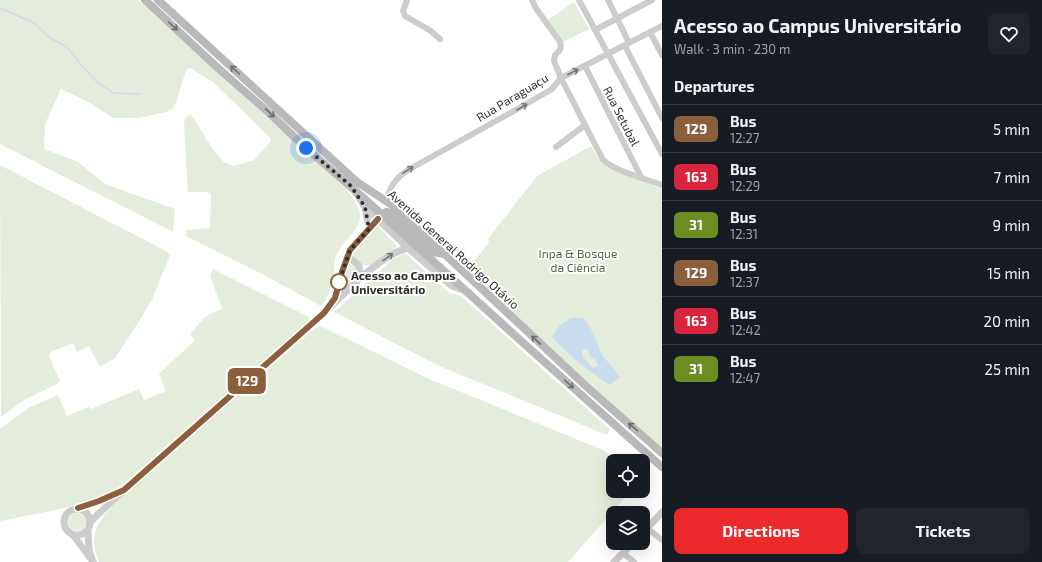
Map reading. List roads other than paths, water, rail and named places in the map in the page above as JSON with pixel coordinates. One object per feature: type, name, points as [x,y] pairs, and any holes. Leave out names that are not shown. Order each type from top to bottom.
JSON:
[{"type":"main road","name":"Avenida General Rodrigo Otávio","points":[[144,0],[306,148],[351,186],[380,217],[468,292],[662,467]]},
{"type":"main road","name":"Avenida General Rodrigo Otávio","points":[[158,0],[357,182],[386,201],[588,388],[662,453]]},
{"type":"main road","points":[[380,217],[386,212],[391,213],[430,249],[434,252],[445,255]]},
{"type":"street","points":[[407,0],[403,12],[404,15],[431,31],[440,39]]},
{"type":"street","points":[[532,0],[535,7],[560,42],[562,47],[553,59],[561,78],[604,160],[608,164],[662,185]]},
{"type":"street","points":[[579,0],[662,154]]},
{"type":"street","points":[[608,0],[662,118]]},
{"type":"street","points":[[596,30],[652,0]]},
{"type":"street","name":"Rua Paraguaçu","points":[[386,201],[391,186],[401,175],[521,108],[552,88],[561,78],[662,26]]},
{"type":"street","points":[[650,32],[662,55]]},
{"type":"street","name":"Rua Setubal","points":[[585,66],[641,177]]},
{"type":"street","points":[[556,147],[585,125]]},
{"type":"street","name":"Avenida General Rodrigo Otávio","points":[[351,186],[365,207],[380,217],[408,248],[452,286],[468,292]]},
{"type":"street","points":[[365,207],[369,229]]},
{"type":"street","points":[[324,313],[335,298],[342,272],[354,245],[380,217]]},
{"type":"street","points":[[90,522],[124,490],[324,313],[361,278],[394,253],[408,248]]},
{"type":"street","points":[[348,256],[359,266],[371,270]]},
{"type":"street","points":[[359,266],[361,278]]},
{"type":"street","points":[[92,561],[73,535],[67,531],[64,526],[63,521],[66,513],[124,490]]},
{"type":"street","points":[[78,508],[86,511],[90,518],[88,541],[92,561]]},
{"type":"street","points":[[650,525],[662,512]]},
{"type":"street","points":[[73,535],[81,534],[88,530]]},
{"type":"street","points":[[650,534],[662,540]]},
{"type":"street","points":[[614,562],[626,550]]},
{"type":"street","points":[[623,553],[634,562]]},
{"type":"water","points":[[571,318],[584,318],[591,329],[602,355],[620,377],[610,385],[572,357],[552,337],[560,325]],"holes":[[[586,348],[592,358],[595,358],[598,366],[593,368],[583,357],[582,351]]]},
{"type":"waterway","points":[[0,8],[34,23],[50,38],[67,47],[98,83],[113,93],[141,94]]},
{"type":"place","name":"Acesso ao Campus Universitário","points":[[339,282]]},
{"type":"park label","name":"Inpa & Bosque da Ciência","points":[[578,260]]}]
